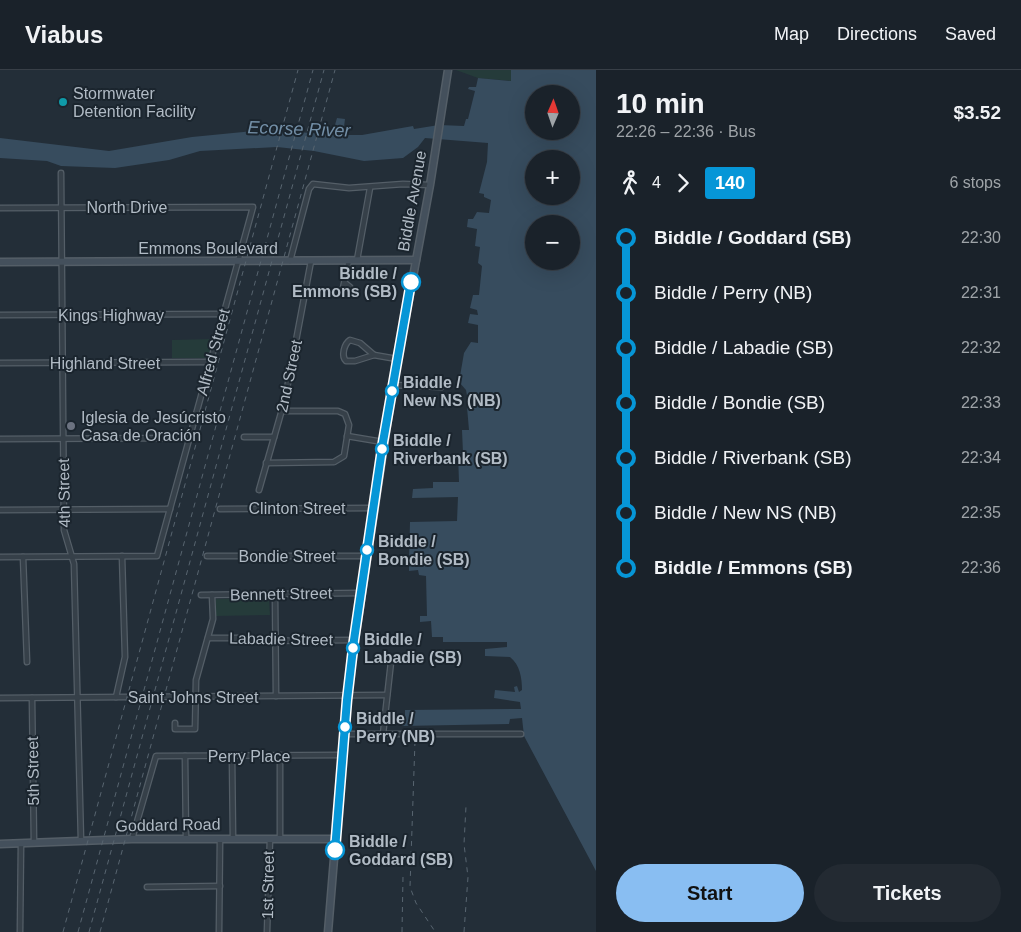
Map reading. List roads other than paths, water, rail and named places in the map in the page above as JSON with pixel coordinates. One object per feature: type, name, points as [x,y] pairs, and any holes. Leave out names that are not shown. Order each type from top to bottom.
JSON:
[{"type":"main road","name":"Biddle Avenue","points":[[328,932],[347,696],[354,640],[383,442],[430,186],[448,70]]},
{"type":"main road","name":"Emmons Boulevard","points":[[0,262],[416,260]]},
{"type":"main road","name":"Goddard Road","points":[[0,844],[132,839],[336,839]]},
{"type":"street","name":"4th Street","points":[[61,173],[64,530],[72,556],[79,698],[81,841]]},
{"type":"street","points":[[290,261],[309,189],[313,184],[349,188],[370,188],[403,184],[430,186]]},
{"type":"street","points":[[345,283],[353,260],[370,188]]},
{"type":"street","name":"North Drive","points":[[0,208],[253,207]]},
{"type":"street","name":"Alfred Street","points":[[122,556],[157,556],[253,207]]},
{"type":"street","name":"2nd Street","points":[[259,490],[282,412],[311,261]]},
{"type":"street","name":"Kings Highway","points":[[0,315],[223,314]]},
{"type":"street","points":[[374,355],[350,362],[346,362],[343,357],[345,345],[353,340],[374,355],[397,359]]},
{"type":"street","name":"Highland Street","points":[[0,363],[210,362]]},
{"type":"street","points":[[393,385],[442,387]]},
{"type":"street","points":[[266,463],[337,461],[344,456],[348,419],[340,411],[282,412]]},
{"type":"street","points":[[347,436],[383,442]]},
{"type":"street","points":[[244,437],[274,437]]},
{"type":"street","points":[[0,439],[189,438]]},
{"type":"street","name":"Clinton Street","points":[[220,509],[374,508]]},
{"type":"street","points":[[0,510],[170,509]]},
{"type":"street","points":[[0,557],[122,556],[125,657],[116,698]]},
{"type":"street","name":"Bondie Street","points":[[207,556],[366,556]]},
{"type":"street","points":[[23,557],[27,662]]},
{"type":"street","name":"Bennett Street","points":[[200,596],[361,593]]},
{"type":"street","points":[[275,594],[276,696]]},
{"type":"street","points":[[175,723],[175,729],[196,730],[196,680],[213,619],[212,595]]},
{"type":"street","name":"Labadie Street","points":[[208,638],[275,641],[354,640]]},
{"type":"street","points":[[383,734],[391,662]]},
{"type":"street","name":"Saint Johns Street","points":[[0,698],[387,695]]},
{"type":"street","name":"5th Street","points":[[32,698],[34,843]]},
{"type":"street","points":[[344,734],[521,734]]},
{"type":"street","name":"1st Street","points":[[280,755],[280,839]]},
{"type":"street","name":"Perry Place","points":[[132,839],[156,756],[342,755]]},
{"type":"street","points":[[185,756],[186,839]]},
{"type":"street","points":[[232,756],[233,838]]},
{"type":"street","points":[[219,932],[220,839]]},
{"type":"street","name":"1st Street","points":[[267,932],[270,839]]},
{"type":"street","points":[[20,932],[21,844]]},
{"type":"street","points":[[147,887],[220,886]]},
{"type":"water","points":[[511,70],[596,70],[596,871],[524,736],[522,718],[510,719],[509,724],[402,726],[401,723],[397,722],[397,715],[405,715],[405,710],[521,709],[520,702],[494,698],[495,690],[515,692],[514,687],[517,686],[519,692],[522,690],[521,676],[516,664],[510,657],[485,656],[485,649],[507,647],[507,642],[443,642],[443,637],[432,637],[431,621],[420,622],[420,616],[427,616],[426,576],[419,575],[418,570],[409,571],[409,564],[402,564],[402,561],[409,561],[410,522],[457,521],[458,497],[412,498],[413,489],[433,488],[433,482],[459,482],[458,454],[463,453],[462,430],[469,430],[467,407],[470,402],[468,401],[466,390],[459,382],[464,353],[471,342],[478,343],[478,325],[468,323],[470,314],[478,315],[477,310],[470,308],[473,295],[479,295],[482,266],[478,263],[480,247],[475,246],[477,229],[467,227],[468,219],[473,219],[477,212],[489,213],[491,200],[484,197],[484,194],[479,193],[487,162],[488,143],[425,138],[418,147],[403,158],[364,161],[314,151],[277,147],[200,151],[169,160],[115,168],[61,166],[47,161],[0,158],[0,138],[109,151],[192,137],[265,130],[327,134],[333,132],[337,118],[345,119],[343,135],[362,135],[413,126],[414,129],[439,125],[464,126],[466,119],[468,119],[475,91],[468,89],[469,87],[476,87],[478,78],[511,81]]},
{"type":"railway","points":[[63,932],[298,70]]},
{"type":"railway","points":[[78,932],[313,70]]},
{"type":"railway","points":[[89,932],[324,70]]},
{"type":"railway","points":[[100,932],[335,70]]},
{"type":"railway","points":[[415,741],[410,887],[416,903],[434,930]]},
{"type":"railway","points":[[464,932],[468,877],[464,844],[466,806]]},
{"type":"railway","points":[[402,932],[403,876]]},
{"type":"place","name":"Stormwater Detention Facility","points":[[63,102]]},
{"type":"place","name":"Biddle / Emmons (SB)","points":[[411,282]]},
{"type":"place","name":"Biddle / New NS (NB)","points":[[392,391]]},
{"type":"place","name":"Iglesia de Jesúcristo Casa de Oración","points":[[71,426]]},
{"type":"place","name":"Biddle / Riverbank (SB)","points":[[382,449]]},
{"type":"place","name":"Biddle / Bondie (SB)","points":[[367,550]]},
{"type":"place","name":"Biddle / Labadie (SB)","points":[[353,648]]},
{"type":"place","name":"Biddle / Perry (NB)","points":[[345,727]]},
{"type":"place","name":"Biddle / Goddard (SB)","points":[[335,850]]},
{"type":"water label","name":"Ecorse River","points":[[299,129]]}]
